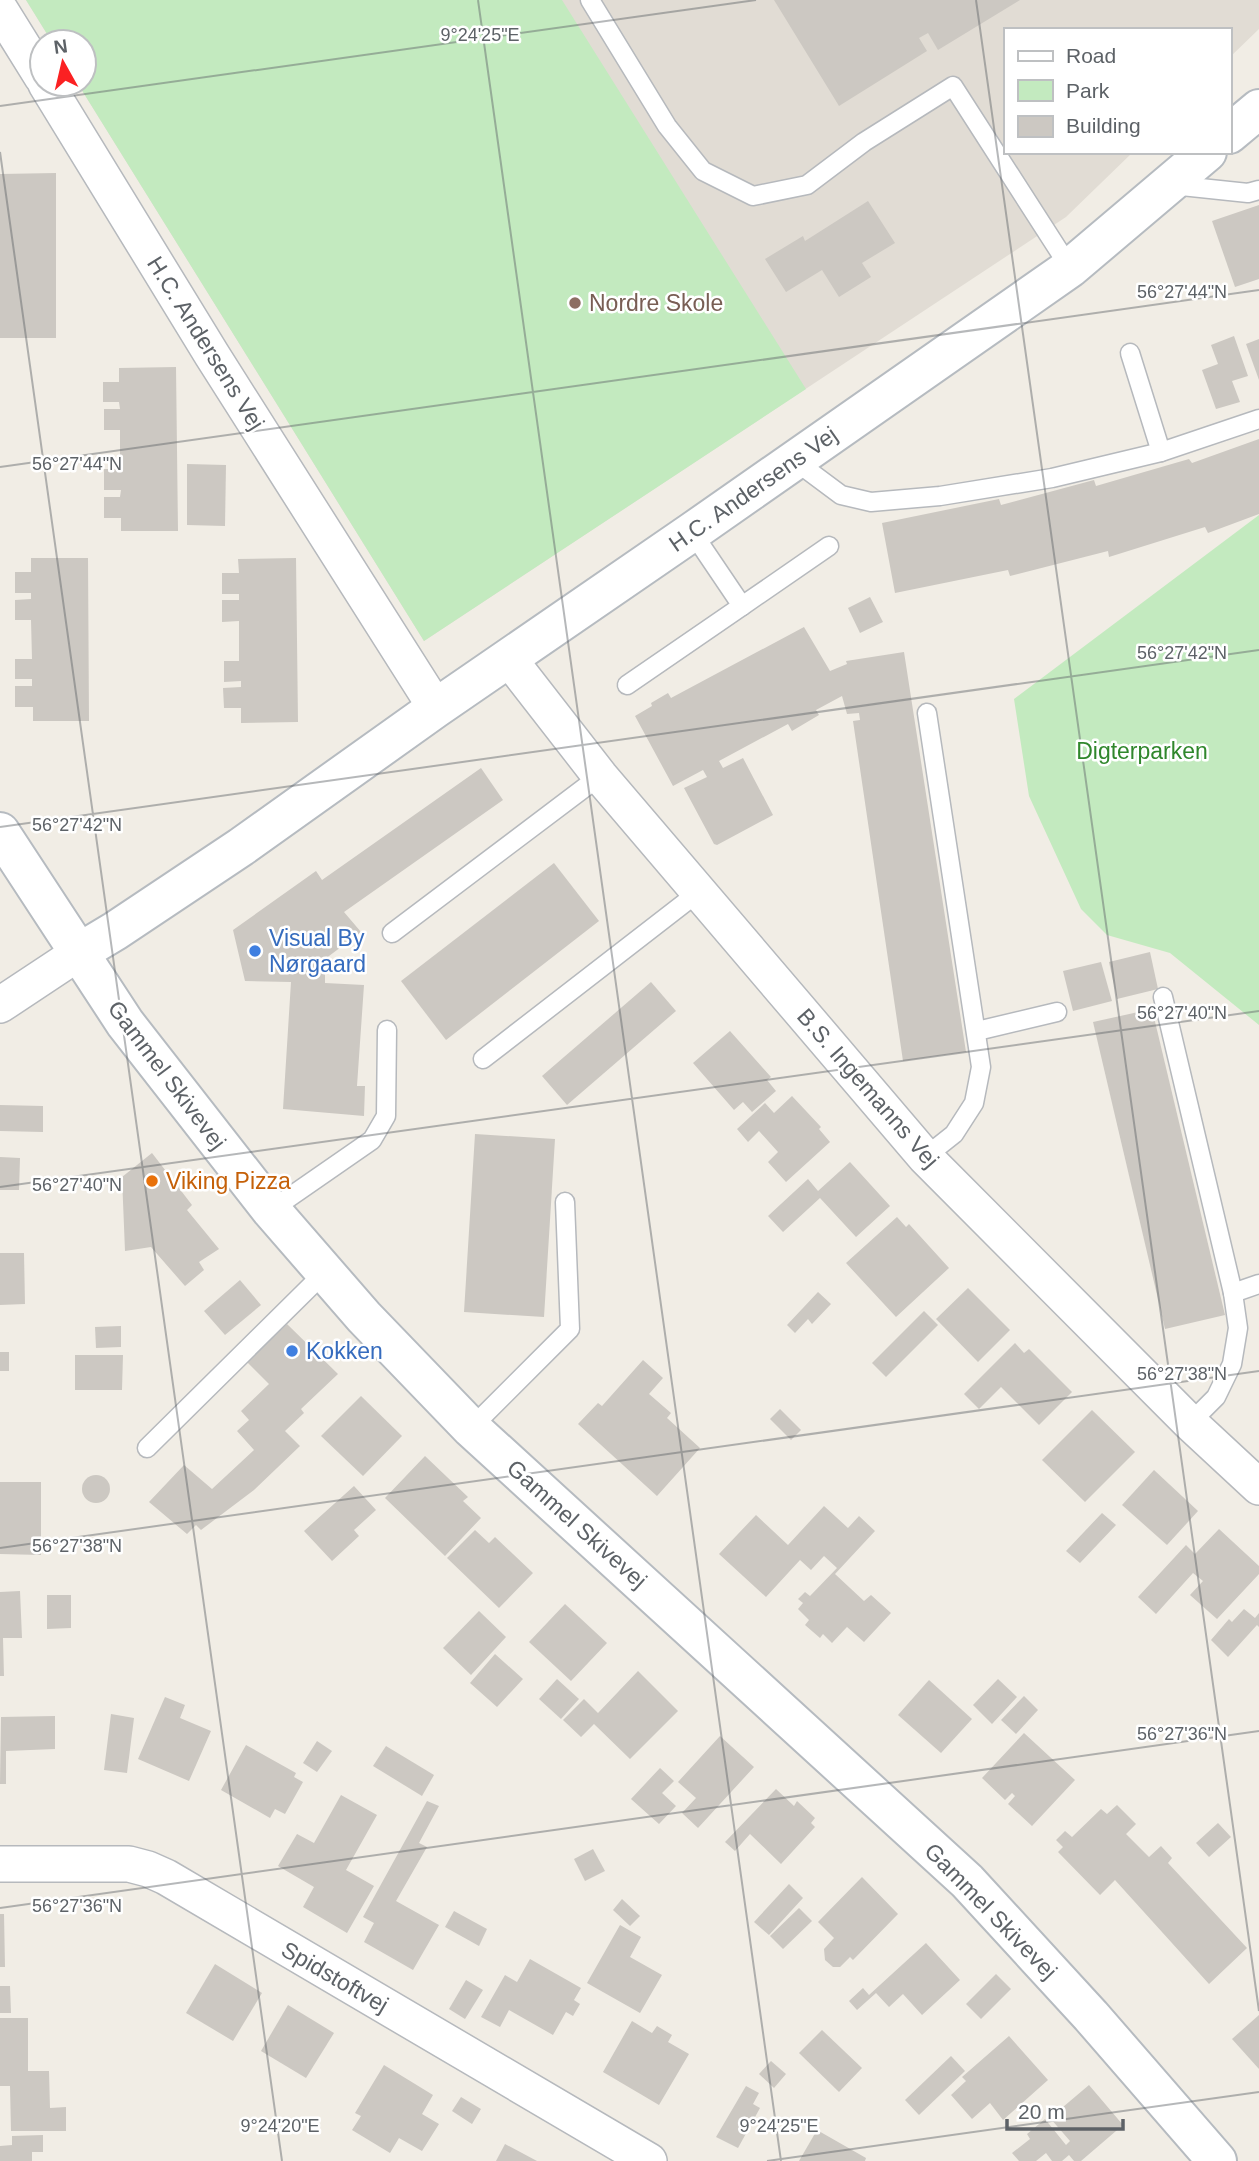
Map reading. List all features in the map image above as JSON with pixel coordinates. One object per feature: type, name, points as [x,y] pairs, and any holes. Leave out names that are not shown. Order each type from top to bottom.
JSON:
[{"type":"main road","points":[[1231,132],[1259,109]]},
{"type":"main road","name":"H.C. Andersens Vej","points":[[80,953],[242,847],[436,708],[1070,268],[1205,154]]},
{"type":"main road","name":"Gammel Skivevej","points":[[0,832],[125,1023],[271,1210],[364,1317],[471,1427],[967,1881],[1091,2016],[1217,2161]]},
{"type":"street","points":[[1,11],[28,54]]},
{"type":"street","name":"H.C. Andersens Vej","points":[[55,98],[212,355],[436,708]]},
{"type":"street","name":"B.S. Ingemanns Vej","points":[[509,659],[600,776],[926,1157],[1190,1423],[1259,1487]]},
{"type":"street","points":[[0,1004],[80,953]]},
{"type":"street","name":"Spidstoftvej","points":[[0,1864],[129,1864],[149,1869],[649,2161]]},
{"type":"lane","points":[[590,0],[667,126],[702,171],[753,196],[807,185],[864,142],[953,86],[1070,268]]},
{"type":"lane","points":[[1168,184],[1248,193],[1259,190]]},
{"type":"lane","points":[[1130,353],[1161,452]]},
{"type":"lane","points":[[794,460],[841,495],[871,502],[940,495],[1052,478],[1161,452],[1259,419]]},
{"type":"lane","points":[[692,532],[742,606]]},
{"type":"lane","points":[[628,685],[829,546]]},
{"type":"lane","points":[[926,1157],[954,1134],[974,1103],[982,1067],[928,713]]},
{"type":"lane","points":[[392,933],[600,776]]},
{"type":"lane","points":[[483,1059],[700,891]]},
{"type":"lane","points":[[1163,997],[1233,1293],[1238,1328],[1232,1364],[1216,1397],[1190,1423]]},
{"type":"lane","points":[[977,1031],[1057,1012]]},
{"type":"lane","points":[[271,1210],[372,1140],[386,1116],[387,1030]]},
{"type":"lane","points":[[471,1427],[570,1329],[565,1202]]},
{"type":"lane","points":[[147,1448],[325,1272]]},
{"type":"lane","points":[[1233,1293],[1259,1284]]},
{"type":"shaded area","name":"Nordre Skole","points":[[26,0],[1259,0],[1259,29],[1231,56],[1231,28],[1004,28],[1004,154],[1131,154],[1066,217],[424,641],[87,98],[98,98],[98,28],[43,28]]},
{"type":"green space","name":"Nordre Skole","points":[[26,0],[562,0],[806,389],[424,641],[87,98],[98,98],[98,28],[43,28]]},
{"type":"green space","name":"Digterparken","points":[[1259,515],[1259,1025],[1170,953],[1107,935],[1081,909],[1029,796],[1014,699]]},
{"type":"building","points":[[774,0],[1020,0],[938,50],[928,33],[919,38],[927,51],[839,106]]},
{"type":"building","points":[[56,173],[56,338],[0,338],[0,174]]},
{"type":"building","points":[[868,201],[895,243],[862,263],[871,277],[839,297],[822,270],[786,292],[765,259],[803,236],[805,241]]},
{"type":"building","points":[[1259,205],[1259,279],[1235,287],[1212,221]]},
{"type":"building","points":[[1234,336],[1248,376],[1232,381],[1240,402],[1216,409],[1202,370],[1218,364],[1211,345]]},
{"type":"building","points":[[1259,339],[1259,380],[1246,344]]},
{"type":"building","points":[[176,367],[178,531],[121,531],[121,518],[104,518],[104,497],[120,497],[121,490],[104,490],[104,469],[120,469],[120,430],[104,430],[104,409],[120,409],[119,402],[103,402],[103,382],[119,382],[119,368]]},
{"type":"building","points":[[1259,439],[1259,514],[1208,533],[1205,527],[1109,557],[1108,551],[1010,576],[1008,570],[895,593],[882,523],[999,499],[1001,505],[1094,480],[1096,486],[1189,459],[1192,463]]},
{"type":"building","points":[[187,464],[226,465],[225,526],[187,525]]},
{"type":"building","points":[[31,558],[88,558],[89,721],[33,721],[33,707],[15,707],[15,686],[32,686],[32,679],[15,679],[15,659],[32,659],[31,620],[15,620],[15,600],[31,599],[31,593],[15,593],[15,572],[31,572]]},
{"type":"building","points":[[296,558],[298,722],[241,723],[241,708],[224,708],[223,688],[241,687],[241,681],[224,682],[224,661],[239,661],[239,621],[222,622],[222,600],[239,600],[239,594],[222,594],[222,573],[239,573],[238,559]]},
{"type":"building","points":[[870,597],[883,622],[860,633],[848,608]]},
{"type":"building","points":[[804,627],[830,671],[847,664],[846,661],[904,652],[966,1052],[903,1061],[853,721],[860,720],[859,713],[847,714],[842,696],[816,710],[819,715],[792,731],[788,724],[719,761],[723,768],[743,758],[773,815],[717,845],[684,788],[707,777],[703,770],[673,786],[635,716],[668,693],[671,698]]},
{"type":"building","points":[[481,768],[503,800],[344,912],[361,932],[325,959],[325,983],[364,985],[357,1086],[365,1086],[364,1116],[283,1109],[291,982],[245,981],[233,930],[316,871],[322,880]]},
{"type":"building","points":[[554,863],[599,921],[446,1040],[401,981]]},
{"type":"building","points":[[1150,952],[1158,989],[1117,999],[1109,962]]},
{"type":"building","points":[[1101,962],[1112,1001],[1073,1011],[1063,971]]},
{"type":"building","points":[[651,982],[676,1011],[567,1105],[542,1076]]},
{"type":"building","points":[[1152,1009],[1225,1315],[1165,1329],[1093,1022]]},
{"type":"building","points":[[730,1031],[771,1077],[767,1080],[776,1091],[752,1112],[743,1102],[734,1110],[693,1063]]},
{"type":"building","points":[[792,1096],[821,1127],[819,1129],[830,1142],[786,1182],[768,1162],[778,1152],[759,1131],[748,1142],[737,1129],[765,1103],[774,1113]]},
{"type":"building","points":[[0,1105],[43,1106],[43,1132],[0,1131]]},
{"type":"building","points":[[475,1134],[555,1139],[544,1317],[464,1312]]},
{"type":"building","points":[[152,1153],[192,1205],[187,1210],[219,1249],[199,1262],[204,1270],[185,1286],[151,1247],[125,1251],[122,1177]]},
{"type":"building","points":[[0,1157],[20,1158],[19,1190],[0,1190]]},
{"type":"building","points":[[850,1162],[890,1206],[856,1237],[820,1198],[783,1232],[768,1216],[808,1179],[818,1191]]},
{"type":"building","points":[[897,1217],[906,1227],[909,1224],[949,1268],[896,1317],[846,1263]]},
{"type":"building","points":[[0,1253],[24,1253],[25,1304],[0,1305]]},
{"type":"building","points":[[240,1280],[261,1305],[225,1335],[204,1311]]},
{"type":"building","points":[[968,1288],[1010,1330],[978,1362],[936,1319]]},
{"type":"building","points":[[818,1292],[831,1304],[812,1324],[808,1319],[795,1333],[787,1325]]},
{"type":"building","points":[[924,1311],[938,1325],[886,1377],[872,1363]]},
{"type":"building","points":[[287,1324],[338,1374],[301,1409],[304,1413],[285,1431],[300,1446],[254,1490],[201,1530],[196,1525],[187,1534],[149,1502],[184,1465],[212,1489],[254,1450],[237,1431],[249,1420],[241,1411],[269,1384],[247,1362]]},
{"type":"building","points":[[121,1326],[121,1347],[96,1348],[95,1327]]},
{"type":"building","points":[[1015,1343],[1024,1353],[1029,1349],[1072,1392],[1039,1425],[1001,1387],[979,1409],[964,1394]]},
{"type":"building","points":[[0,1352],[9,1352],[9,1371],[0,1371]]},
{"type":"building","points":[[75,1355],[123,1355],[122,1390],[75,1390]]},
{"type":"building","points":[[643,1360],[663,1378],[649,1394],[671,1413],[667,1418],[700,1448],[657,1496],[578,1424],[598,1403],[602,1406]]},
{"type":"building","points":[[361,1396],[402,1436],[363,1476],[321,1436]]},
{"type":"building","points":[[780,1409],[801,1430],[791,1440],[770,1419]]},
{"type":"building","points":[[1092,1410],[1135,1452],[1085,1502],[1042,1460]]},
{"type":"building","points":[[425,1456],[468,1497],[463,1501],[481,1518],[445,1556],[385,1498]]},
{"type":"building","points":[[1154,1470],[1198,1511],[1167,1545],[1122,1505]]},
{"type":"building","points":[[96,1475],[106,1479],[110,1489],[106,1499],[96,1503],[86,1499],[82,1489],[86,1479]]},
{"type":"building","points":[[0,1482],[41,1482],[41,1555],[0,1554]]},
{"type":"building","points":[[354,1486],[376,1510],[354,1530],[359,1536],[332,1561],[304,1531]]},
{"type":"building","points":[[824,1506],[848,1528],[859,1516],[875,1531],[835,1574],[864,1601],[871,1595],[891,1613],[864,1642],[847,1627],[832,1643],[823,1634],[820,1638],[805,1625],[809,1620],[798,1609],[803,1603],[798,1599],[805,1592],[810,1596],[837,1568],[824,1556],[811,1570],[800,1560],[766,1597],[719,1554],[756,1515],[788,1545]]},
{"type":"building","points":[[1102,1513],[1116,1525],[1080,1563],[1066,1551]]},
{"type":"building","points":[[1219,1529],[1259,1566],[1259,1574],[1217,1619],[1190,1595],[1203,1581],[1193,1573],[1156,1614],[1138,1597],[1186,1545],[1195,1554]]},
{"type":"building","points":[[475,1530],[489,1543],[495,1537],[533,1573],[499,1608],[447,1558]]},
{"type":"building","points":[[20,1591],[22,1638],[3,1638],[4,1676],[0,1676],[0,1592]]},
{"type":"building","points":[[47,1595],[71,1595],[71,1628],[47,1629]]},
{"type":"building","points":[[565,1604],[607,1643],[571,1681],[529,1642]]},
{"type":"building","points":[[1244,1609],[1255,1618],[1259,1613],[1259,1627],[1257,1625],[1228,1657],[1211,1640],[1229,1619],[1232,1622]]},
{"type":"building","points":[[479,1611],[506,1637],[471,1675],[443,1648]]},
{"type":"building","points":[[495,1654],[523,1679],[497,1707],[470,1683]]},
{"type":"building","points":[[638,1671],[678,1711],[630,1759],[594,1724],[581,1737],[563,1720],[584,1699],[598,1713]]},
{"type":"building","points":[[557,1679],[579,1699],[561,1719],[539,1699]]},
{"type":"building","points":[[998,1679],[1017,1697],[992,1724],[973,1705]]},
{"type":"building","points":[[929,1680],[972,1719],[941,1753],[898,1715]]},
{"type":"building","points":[[1024,1696],[1038,1710],[1016,1734],[1001,1720]]},
{"type":"building","points":[[165,1697],[185,1705],[180,1718],[211,1731],[189,1781],[138,1759]]},
{"type":"building","points":[[111,1714],[134,1718],[127,1773],[104,1770]]},
{"type":"building","points":[[55,1716],[55,1749],[6,1751],[6,1784],[0,1784],[1,1717]]},
{"type":"building","points":[[1024,1733],[1075,1780],[1032,1826],[1008,1804],[1015,1796],[1012,1793],[1005,1800],[982,1778]]},
{"type":"building","points":[[720,1736],[754,1767],[698,1828],[682,1813],[696,1798],[678,1782]]},
{"type":"building","points":[[317,1741],[332,1751],[317,1772],[303,1763]]},
{"type":"building","points":[[246,1745],[296,1773],[294,1777],[303,1782],[285,1814],[275,1809],[270,1818],[221,1790]]},
{"type":"building","points":[[386,1746],[434,1775],[422,1796],[373,1766]]},
{"type":"building","points":[[660,1768],[674,1781],[662,1793],[676,1806],[659,1824],[631,1799]]},
{"type":"building","points":[[776,1789],[794,1806],[797,1801],[815,1818],[811,1823],[815,1827],[781,1864],[750,1834],[735,1851],[725,1842]]},
{"type":"building","points":[[341,1795],[377,1815],[346,1870],[374,1886],[347,1933],[303,1907],[314,1887],[278,1866],[297,1834],[314,1843]]},
{"type":"building","points":[[427,1801],[439,1806],[419,1843],[427,1847],[396,1901],[439,1925],[413,1970],[364,1942],[374,1923],[363,1917]]},
{"type":"building","points":[[1117,1805],[1136,1824],[1126,1834],[1149,1857],[1161,1846],[1172,1858],[1168,1863],[1247,1948],[1209,1984],[1115,1880],[1100,1895],[1058,1852],[1063,1847],[1056,1840],[1065,1831],[1072,1837],[1101,1809],[1107,1814]]},
{"type":"building","points":[[1218,1823],[1231,1837],[1209,1857],[1196,1843]]},
{"type":"building","points":[[593,1849],[605,1871],[585,1881],[574,1859]]},
{"type":"building","points":[[862,1877],[898,1914],[853,1960],[850,1957],[840,1967],[833,1967],[825,1960],[824,1949],[834,1938],[818,1922]]},
{"type":"building","points":[[789,1884],[803,1898],[769,1935],[754,1922]]},
{"type":"building","points":[[622,1899],[640,1916],[630,1926],[613,1910]]},
{"type":"building","points":[[799,1908],[812,1921],[783,1949],[770,1936]]},
{"type":"building","points":[[454,1911],[487,1929],[479,1946],[445,1927]]},
{"type":"building","points":[[0,1914],[4,1914],[5,1967],[0,1967]]},
{"type":"building","points":[[620,1925],[641,1937],[630,1957],[662,1975],[640,2013],[587,1983]]},
{"type":"building","points":[[926,1943],[960,1980],[922,2015],[903,1994],[889,2007],[876,1993],[857,2010],[849,2001],[863,1988],[869,1995]]},
{"type":"building","points":[[530,1959],[581,1988],[574,2000],[580,2004],[573,2016],[566,2012],[553,2035],[509,2010],[500,2027],[481,2017],[505,1975],[517,1982]]},
{"type":"building","points":[[215,1964],[262,1993],[233,2041],[186,2013]]},
{"type":"building","points":[[996,1974],[1011,1989],[981,2019],[966,2004]]},
{"type":"building","points":[[466,1980],[483,1990],[465,2019],[449,2009]]},
{"type":"building","points":[[0,1986],[10,1986],[11,2013],[0,2013]]},
{"type":"building","points":[[288,2005],[334,2033],[306,2078],[261,2051]]},
{"type":"building","points":[[1259,2015],[1259,2069],[1232,2039]]},
{"type":"building","points":[[0,2018],[28,2018],[28,2071],[49,2071],[50,2108],[66,2107],[66,2131],[11,2131],[10,2086],[0,2086]]},
{"type":"building","points":[[632,2021],[652,2033],[657,2026],[672,2035],[668,2042],[689,2054],[659,2105],[603,2072]]},
{"type":"building","points":[[822,2030],[862,2068],[839,2092],[799,2053]]},
{"type":"building","points":[[1009,2036],[1048,2080],[1003,2120],[990,2103],[972,2119],[951,2095],[966,2081],[962,2077]]},
{"type":"building","points":[[951,2056],[965,2071],[919,2115],[905,2100]]},
{"type":"building","points":[[771,2061],[786,2074],[774,2088],[759,2074]]},
{"type":"building","points":[[384,2065],[433,2095],[422,2114],[439,2124],[422,2151],[399,2138],[390,2153],[352,2130],[361,2116],[355,2113]]},
{"type":"building","points":[[1089,2085],[1123,2125],[1081,2161],[1074,2161],[1069,2155],[1062,2161],[1052,2161],[1046,2153],[1036,2161],[1019,2161],[1012,2153],[1030,2139],[1027,2134],[1045,2119],[1066,2145],[1070,2141],[1050,2118]]},
{"type":"building","points":[[746,2086],[759,2093],[753,2104],[760,2108],[738,2148],[716,2137]]},
{"type":"building","points":[[461,2097],[481,2109],[472,2124],[452,2111]]},
{"type":"building","points":[[817,2130],[866,2158],[865,2161],[799,2161]]},
{"type":"building","points":[[43,2135],[43,2152],[32,2152],[32,2161],[0,2161],[0,2146],[12,2145],[12,2136]]},
{"type":"building","points":[[505,2144],[537,2161],[496,2161]]},
{"type":"place","name":"Nordre Skole","points":[[575,303]]},
{"type":"place","name":"Visual By Nørgaard","points":[[255,951]]},
{"type":"place","name":"Viking Pizza","points":[[152,1181]]},
{"type":"place","name":"Kokken","points":[[292,1351]]}]
